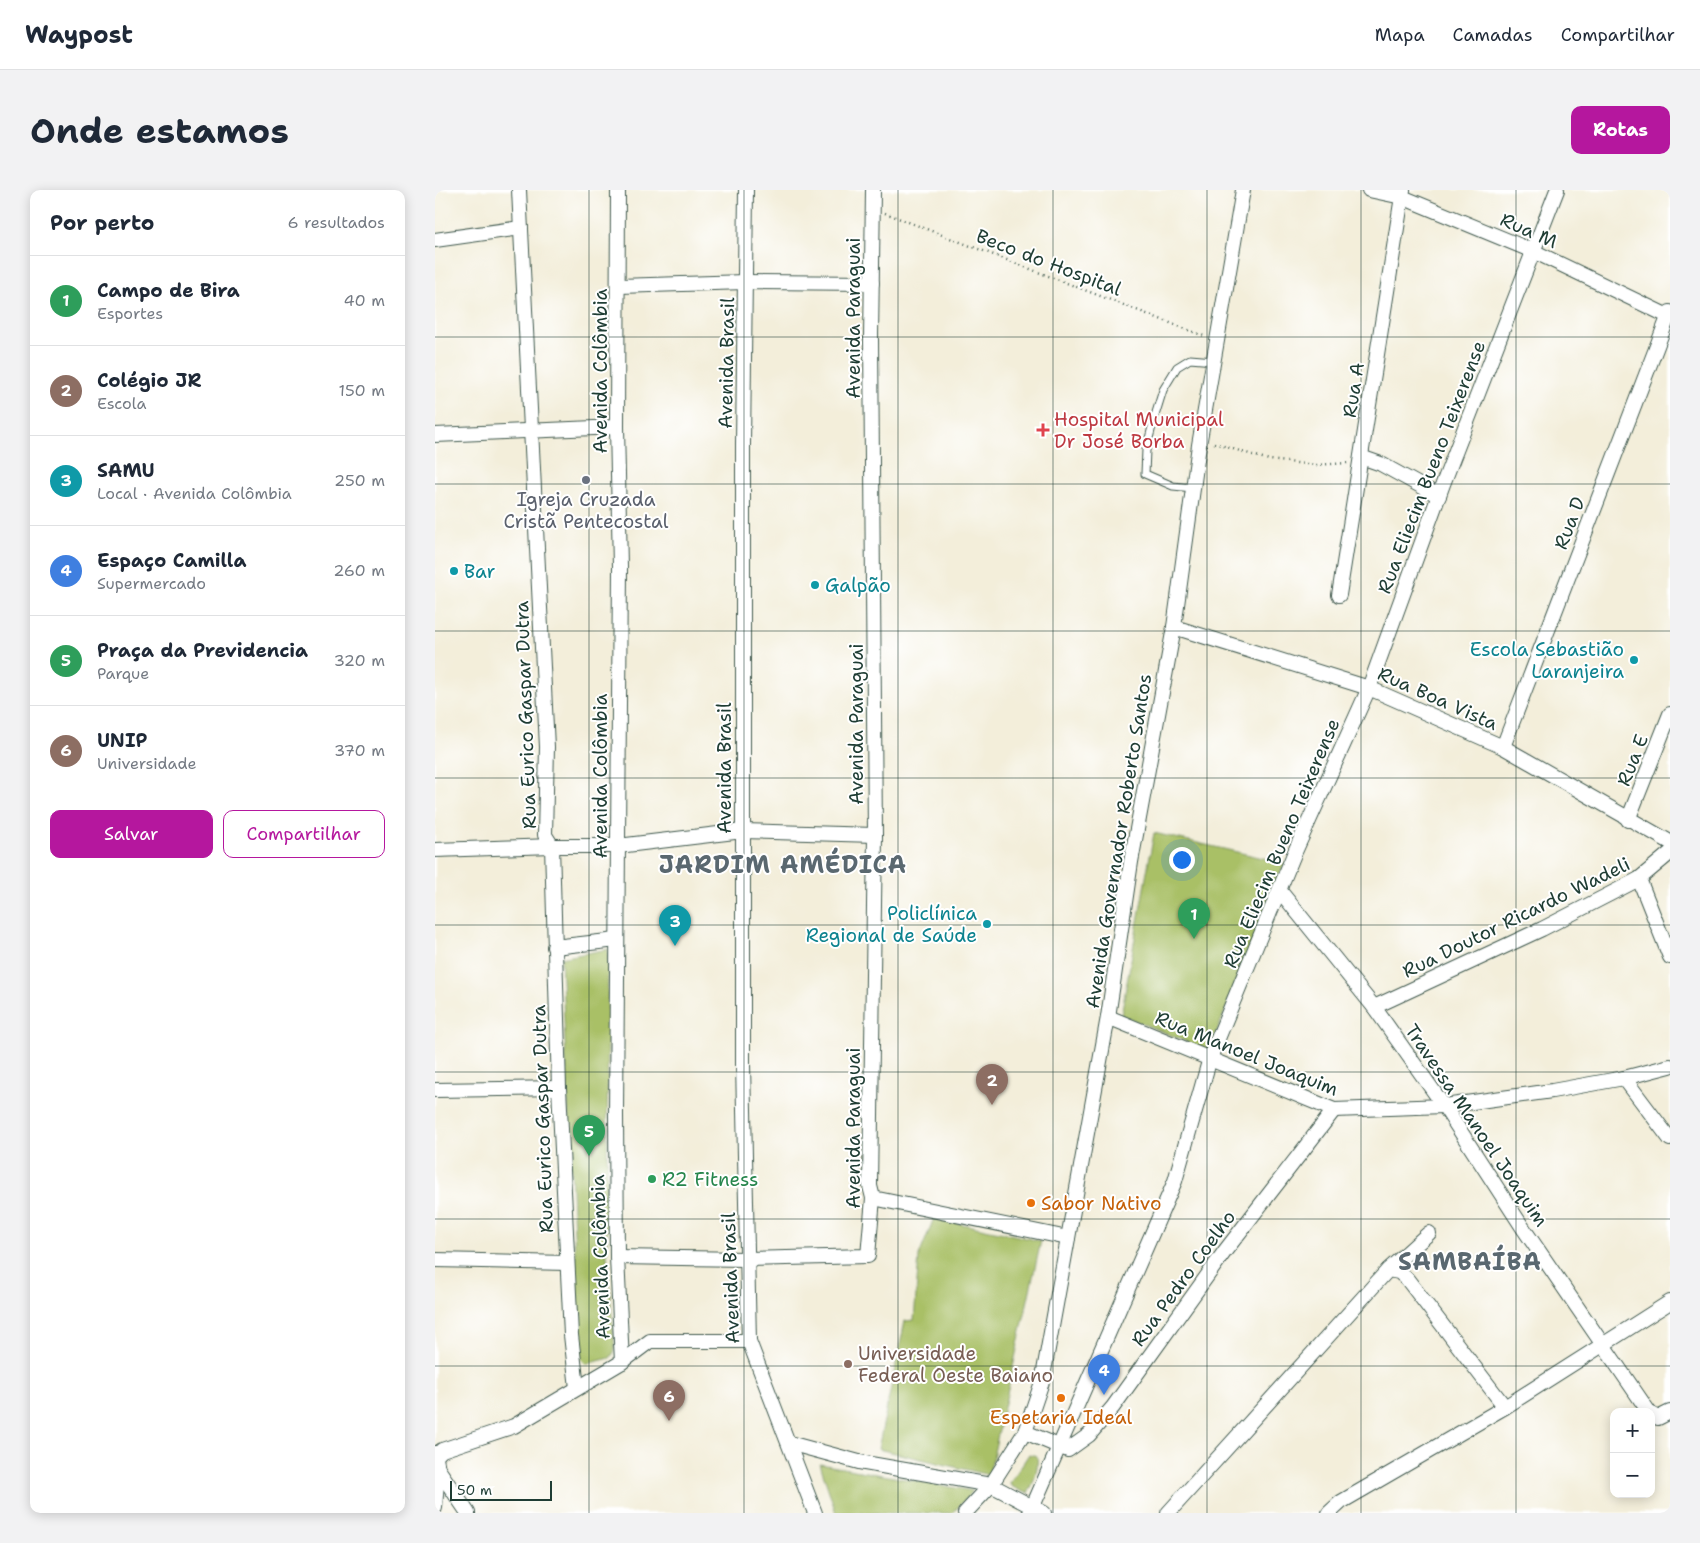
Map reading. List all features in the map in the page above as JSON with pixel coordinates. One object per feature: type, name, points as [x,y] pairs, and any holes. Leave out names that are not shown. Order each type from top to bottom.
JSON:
[{"type":"street","name":"Rua Eurico Gaspar Dutra","points":[[519,190],[547,747],[545,835],[552,846],[559,1088],[567,1263],[571,1335],[577,1388]]},
{"type":"street","name":"Avenida Colômbia","points":[[618,190],[617,427],[620,558],[617,1257],[622,1362]]},
{"type":"street","name":"Avenida Brasil","points":[[746,190],[743,831],[746,1259],[749,1341],[815,1513]]},
{"type":"street","name":"Avenida Paraguai","points":[[746,1259],[868,1256],[873,1198],[870,1186],[875,834],[873,190]]},
{"type":"street","name":"Avenida Governador Roberto Santos","points":[[965,1513],[991,1485],[1025,1432],[1042,1382],[1108,1017],[1131,862],[1173,628],[1200,438],[1243,190]]},
{"type":"street","name":"Rua M","points":[[1369,190],[1403,193],[1669,315]]},
{"type":"street","name":"Rua Eliecim Bueno Teixerense","points":[[1036,1511],[1059,1446],[1175,1180],[1210,1058],[1280,891],[1369,688],[1439,496],[1557,190]]},
{"type":"street","name":"Rua A","points":[[1339,595],[1403,193]]},
{"type":"street","points":[[435,240],[521,228]]},
{"type":"street","points":[[619,286],[745,282],[872,283]]},
{"type":"street","name":"Rua D","points":[[1503,748],[1669,315]]},
{"type":"street","points":[[435,435],[617,427]]},
{"type":"street","points":[[1361,459],[1381,464],[1439,496]]},
{"type":"street","name":"Rua Boa Vista","points":[[1173,628],[1369,688],[1503,748],[1670,842]]},
{"type":"street","name":"Rua E","points":[[1628,820],[1670,714]]},
{"type":"street","points":[[435,850],[618,846],[743,831],[875,834]]},
{"type":"street","name":"Rua Doutor Ricardo Wadeli","points":[[1374,1007],[1542,929],[1639,879],[1670,853]]},
{"type":"street","points":[[1639,879],[1670,956]]},
{"type":"street","name":"Travessa Manoel Joaquim","points":[[1280,891],[1374,1007],[1444,1106],[1523,1228],[1604,1343],[1658,1414]]},
{"type":"street","points":[[554,947],[617,940]]},
{"type":"street","name":"Rua Manoel Joaquim","points":[[1108,1017],[1333,1110],[1444,1106],[1624,1078],[1670,1066]]},
{"type":"street","points":[[1624,1078],[1670,1139]]},
{"type":"street","points":[[435,1090],[559,1088]]},
{"type":"street","name":"Rua Pedro Coelho","points":[[1059,1446],[1068,1450],[1078,1444],[1089,1435],[1113,1407],[1225,1251],[1333,1110]]},
{"type":"street","points":[[873,1198],[1068,1238]]},
{"type":"street","points":[[1168,1513],[1388,1270],[1429,1232]]},
{"type":"street","points":[[617,1257],[746,1259]]},
{"type":"street","points":[[435,1260],[567,1263]]},
{"type":"street","points":[[1388,1270],[1399,1272],[1407,1279],[1505,1407]]},
{"type":"street","points":[[1329,1513],[1341,1502],[1505,1407],[1670,1302]]},
{"type":"street","points":[[435,1508],[436,1459],[442,1450],[514,1426],[622,1362],[650,1341],[749,1341]]},
{"type":"street","points":[[1025,1432],[1059,1446]]},
{"type":"street","points":[[789,1444],[859,1462],[991,1485],[1036,1511]]},
{"type":"street","points":[[436,1459],[468,1513]]},
{"type":"lane","points":[[1193,488],[1173,486],[1145,474],[1146,450],[1163,390],[1177,367],[1190,359],[1214,361]]},
{"type":"path","name":"Beco do Hospital","points":[[872,208],[1217,340]]},
{"type":"path","points":[[1200,438],[1269,460],[1316,465],[1361,459]]},
{"type":"green space","points":[[1154,833],[1285,863],[1209,1051],[1121,1015]]},
{"type":"green space","points":[[608,949],[607,1255],[615,1351],[610,1358],[586,1364],[580,1358],[561,958]]},
{"type":"green space","points":[[934,1218],[1041,1241],[989,1475],[878,1449],[905,1321],[914,1320],[919,1256]]},
{"type":"green space","points":[[1029,1454],[1037,1456],[1037,1465],[1028,1493],[1011,1486],[1010,1483]]},
{"type":"green space","points":[[820,1464],[973,1491],[953,1513],[836,1513]]},
{"type":"place","name":"Hospital Municipal Dr José Borba","points":[[1043,430]]},
{"type":"place","name":"Igreja Cruzada Cristã Pentecostal","points":[[586,480]]},
{"type":"place","name":"Bar","points":[[454,571]]},
{"type":"place","name":"Galpão","points":[[815,585]]},
{"type":"place","name":"Escola Sebastião Laranjeira","points":[[1634,660]]},
{"type":"place","name":"Policlínica Regional de Saúde","points":[[987,924]]},
{"type":"place","name":"Campo de Bira","points":[[1194,939]]},
{"type":"place","name":"SAMU","points":[[675,946]]},
{"type":"place","name":"Colégio JR","points":[[992,1105]]},
{"type":"place","name":"Praça da Previdencia","points":[[589,1156]]},
{"type":"place","name":"R2 Fitness","points":[[652,1179]]},
{"type":"place","name":"Sabor Nativo","points":[[1031,1203]]},
{"type":"place","name":"Universidade Federal Oeste Baiano","points":[[848,1364]]},
{"type":"place","name":"Espaço Camilla","points":[[1104,1395]]},
{"type":"place","name":"Espetaria Ideal","points":[[1061,1398]]},
{"type":"place","name":"UNIP","points":[[669,1421]]},
{"type":"district","name":"JARDIM AMÉDICA","points":[[783,865]]},
{"type":"district","name":"SAMBAÍBA","points":[[1470,1262]]}]
